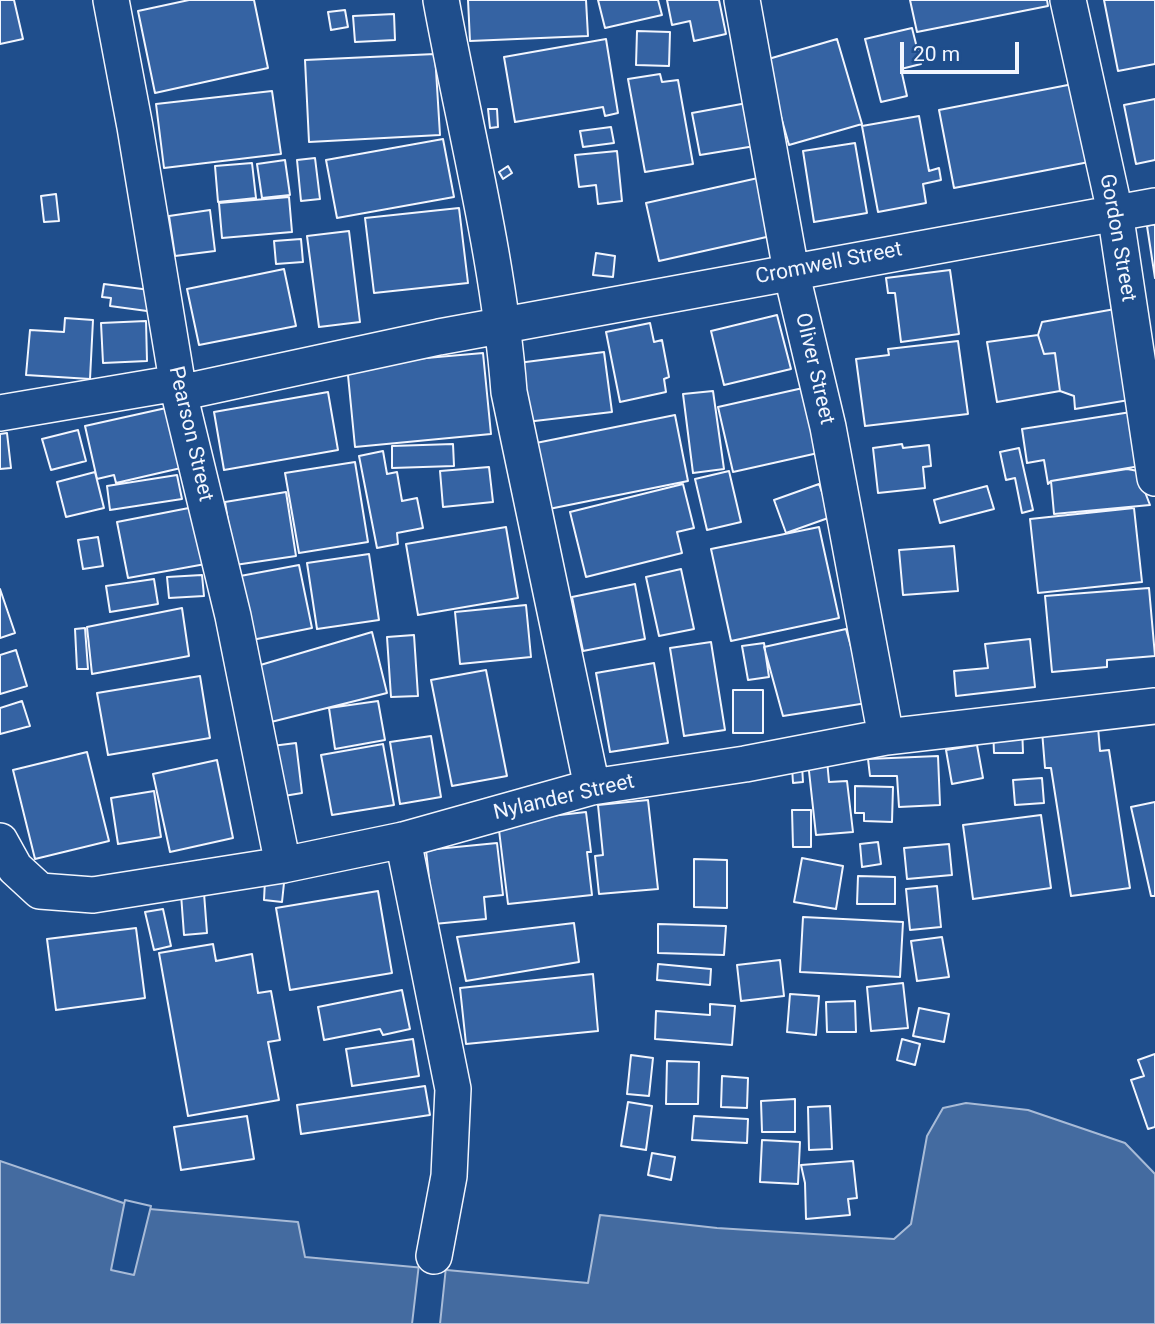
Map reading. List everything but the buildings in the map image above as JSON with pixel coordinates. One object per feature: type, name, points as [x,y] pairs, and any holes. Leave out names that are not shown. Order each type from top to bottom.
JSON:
[{"type":"street","name":"Pearson Street","points":[[111,0],[178,388],[233,616],[283,865]]},
{"type":"street","points":[[442,0],[504,327],[509,392],[592,787]]},
{"type":"street","name":"Oliver Street","points":[[742,0],[791,271],[828,427],[886,737]]},
{"type":"street","name":"Gordon Street","points":[[1068,0],[1115,212],[1155,478]]},
{"type":"street","name":"Cromwell Street","points":[[178,388],[791,271],[1155,206]]},
{"type":"street","points":[[0,413],[178,388]]},
{"type":"street","name":"Nylander Street","points":[[0,841],[15,868],[40,891],[93,895],[283,865],[403,839],[592,787],[745,764],[886,737],[1155,706]]},
{"type":"street","points":[[403,839],[453,1089],[449,1176],[435,1256]]},
{"type":"water","points":[[966,1103],[1028,1110],[1125,1143],[1155,1174],[1155,1324],[0,1324],[0,1161],[138,1208],[298,1222],[305,1257],[588,1283],[600,1215],[717,1228],[894,1239],[911,1224],[927,1136],[943,1108]]},
{"type":"pier","points":[[125,1200],[151,1206],[134,1275],[111,1270]]},
{"type":"pier","points":[[419,1264],[446,1267],[440,1324],[412,1324]]}]
